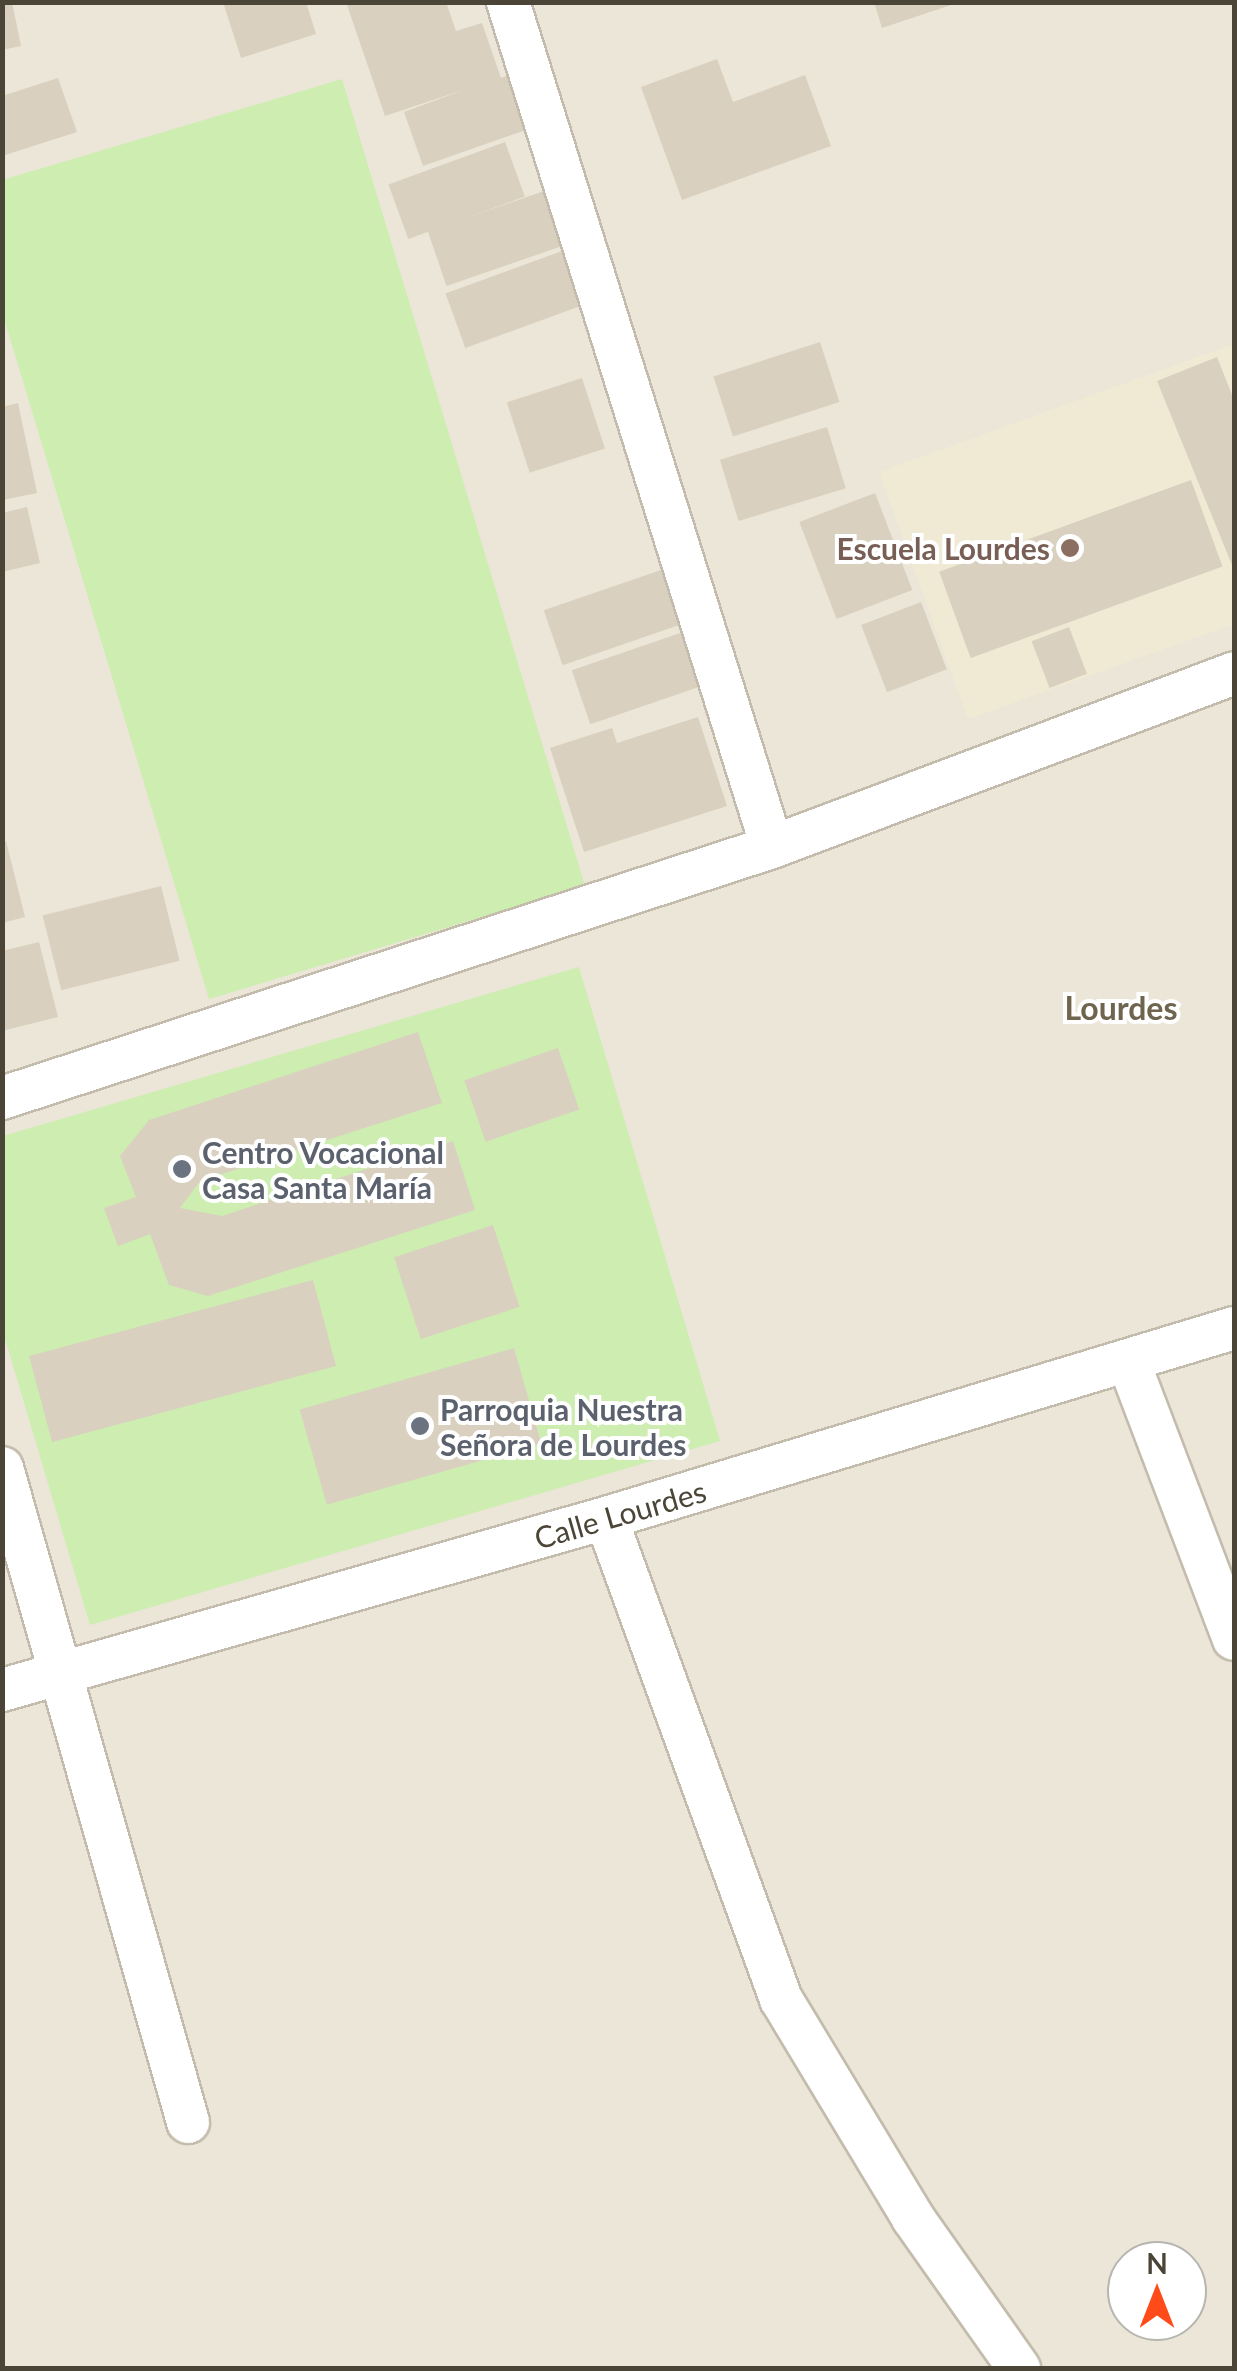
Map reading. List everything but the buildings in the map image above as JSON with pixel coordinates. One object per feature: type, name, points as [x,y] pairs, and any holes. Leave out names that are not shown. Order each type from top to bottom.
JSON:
[{"type":"street","points":[[508,2],[772,846]]},
{"type":"street","points":[[2,1098],[772,846],[1234,674]]},
{"type":"street","name":"Calle Lourdes","points":[[2,1690],[606,1518],[1130,1363],[1234,1328]]},
{"type":"street","points":[[1130,1363],[1234,1639]]},
{"type":"street","points":[[2,1468],[188,2122]]},
{"type":"street","points":[[606,1518],[780,1999],[913,2218],[1018,2368]]},
{"type":"shaded area","points":[[3,3],[1234,3],[1234,2368],[3,2368]]},
{"type":"shaded area","name":"Escuela Lourdes","points":[[1234,344],[1234,624],[968,719],[879,472]]},
{"type":"green space","points":[[342,79],[585,886],[209,999],[3,315],[2,180]]},
{"type":"green space","points":[[579,967],[720,1441],[90,1625],[3,1332],[3,1136]]},
{"type":"place","name":"Escuela Lourdes","points":[[1070,548]]},
{"type":"place","name":"Centro Vocacional Casa Santa María","points":[[182,1169]]},
{"type":"place","name":"Parroquia Nuestra Señora de Lourdes","points":[[420,1426]]},
{"type":"district","name":"Lourdes","points":[[1121,1008]]}]
